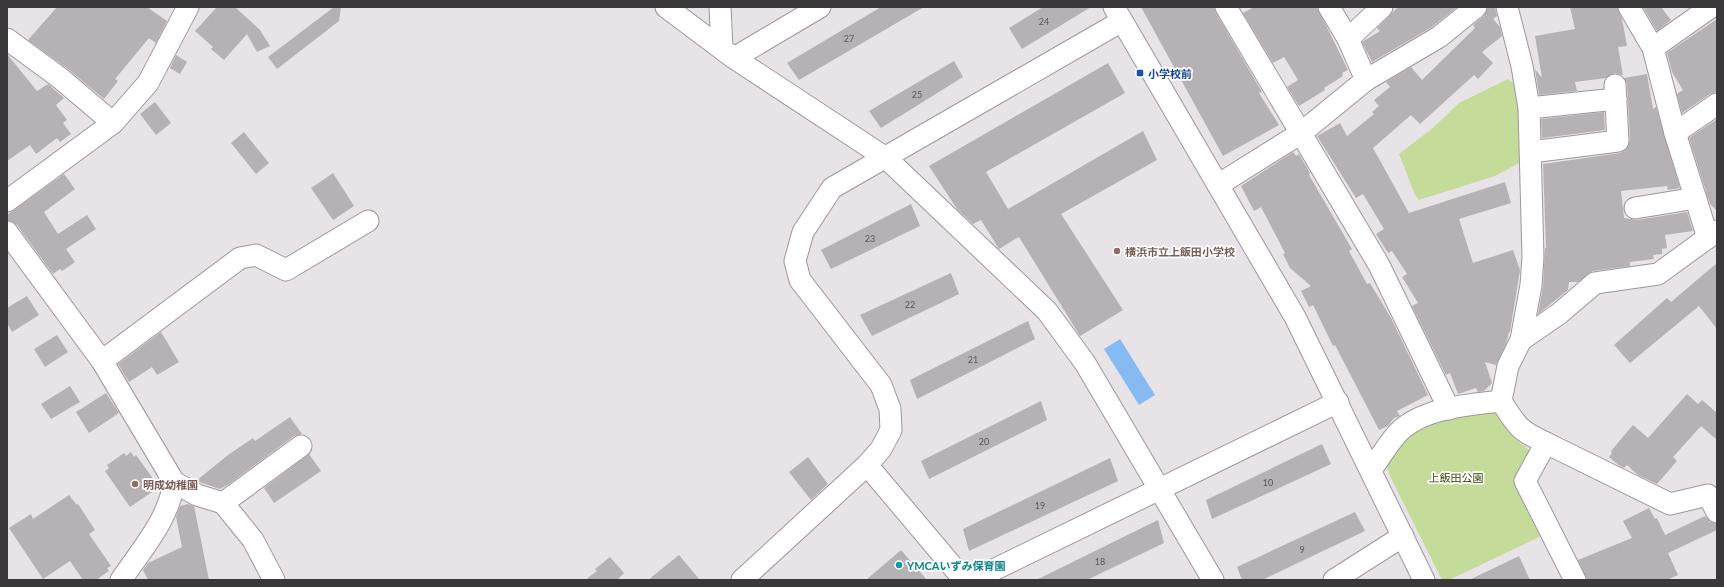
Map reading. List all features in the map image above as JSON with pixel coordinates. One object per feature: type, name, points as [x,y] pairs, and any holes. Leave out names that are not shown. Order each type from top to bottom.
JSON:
[{"type":"street","points":[[7,201],[113,123],[148,83],[188,7]]},
{"type":"street","points":[[666,7],[728,53],[886,158],[1047,311],[1085,363],[1213,580]]},
{"type":"street","points":[[720,7],[728,53]]},
{"type":"street","points":[[728,53],[820,7]]},
{"type":"street","points":[[1226,7],[1379,265],[1449,409]]},
{"type":"street","points":[[1329,7],[1348,39],[1366,80]]},
{"type":"street","points":[[1348,39],[1382,7]]},
{"type":"street","points":[[1218,185],[1301,133],[1366,80],[1439,37],[1476,7]]},
{"type":"street","points":[[1507,7],[1522,66],[1529,108],[1533,257],[1531,285],[1521,340],[1508,366],[1501,400],[1519,428],[1529,435],[1670,504],[1708,495],[1717,512]]},
{"type":"street","points":[[1521,340],[1560,313],[1595,283],[1658,274],[1712,234],[1696,198],[1653,48],[1629,7]]},
{"type":"street","points":[[1653,48],[1711,7]]},
{"type":"street","points":[[742,580],[867,465],[881,449],[891,430],[890,409],[881,385],[800,280],[795,261],[803,232],[832,188],[886,158],[1118,14],[1295,317],[1424,580]]},
{"type":"street","points":[[7,40],[60,78],[113,123]]},
{"type":"street","points":[[1529,108],[1615,92],[1618,141],[1530,152]]},
{"type":"street","points":[[1676,132],[1717,104]]},
{"type":"street","points":[[1635,208],[1696,198]]},
{"type":"street","points":[[102,361],[240,258],[256,255],[286,270],[368,221]]},
{"type":"street","points":[[7,232],[102,361],[174,482],[197,495],[223,503],[253,540],[274,580]]},
{"type":"street","points":[[1371,470],[1403,428],[1421,418],[1449,409],[1501,400]]},
{"type":"street","points":[[973,580],[1338,402]]},
{"type":"street","points":[[1546,443],[1525,481],[1575,580]]},
{"type":"street","points":[[223,503],[301,446]]},
{"type":"street","points":[[867,465],[964,580]]},
{"type":"street","points":[[121,580],[164,516],[172,498],[174,482]]},
{"type":"street","points":[[1334,580],[1403,536]]},
{"type":"green space","points":[[1508,79],[1520,89],[1523,161],[1495,176],[1419,200],[1415,195],[1399,154],[1433,128],[1459,103]]},
{"type":"green space","name":"上飯田公園","points":[[1495,408],[1515,439],[1532,452],[1515,483],[1541,536],[1449,580],[1442,580],[1390,476],[1385,460],[1406,436],[1441,419]]},
{"type":"water","points":[[1120,339],[1155,395],[1139,405],[1104,349]]},
{"type":"building","points":[[57,7],[147,7],[167,21],[156,43],[149,38],[115,79],[118,81],[104,99],[68,69],[28,40]]},
{"type":"building","points":[[217,7],[235,7],[260,30],[270,46],[257,52],[247,34],[224,60],[211,49],[213,47],[195,31]]},
{"type":"building","points":[[334,7],[341,7],[339,21],[277,69],[268,57]]},
{"type":"building","points":[[881,7],[924,7],[799,80],[787,63]]},
{"type":"building","points":[[1043,7],[1091,7],[1022,49],[1009,28]]},
{"type":"building","points":[[1141,7],[1214,7],[1216,13],[1262,92],[1259,93],[1279,125],[1223,156]]},
{"type":"building","points":[[1254,7],[1317,7],[1348,70],[1342,73],[1343,76],[1324,88],[1325,90],[1299,106],[1287,87],[1298,80],[1284,57],[1273,63],[1243,13]]},
{"type":"building","points":[[1398,7],[1457,7],[1432,27],[1372,62],[1362,42],[1380,31],[1377,28]]},
{"type":"building","points":[[1488,7],[1495,7],[1497,16],[1493,19],[1500,27],[1502,36],[1482,52],[1493,63],[1478,79],[1474,75],[1420,124],[1411,115],[1373,148],[1409,213],[1505,182],[1511,203],[1459,219],[1473,263],[1513,250],[1520,270],[1510,332],[1496,365],[1485,362],[1492,383],[1484,391],[1478,392],[1476,388],[1458,394],[1450,373],[1446,375],[1412,306],[1418,303],[1402,277],[1407,274],[1392,251],[1388,253],[1376,234],[1384,229],[1363,194],[1356,198],[1317,136],[1340,123],[1347,136],[1374,114],[1372,112],[1379,106],[1374,100],[1390,87],[1386,82],[1411,67],[1422,80],[1475,28],[1473,25],[1484,16]]},
{"type":"building","points":[[1570,7],[1617,7],[1622,19],[1627,46],[1618,47],[1623,75],[1614,73],[1606,78],[1575,82],[1577,91],[1539,95],[1535,69],[1542,78],[1535,36],[1575,29]]},
{"type":"building","points":[[1643,7],[1661,7],[1671,20],[1657,31]]},
{"type":"building","points":[[1717,19],[1717,92],[1710,94],[1682,113],[1677,94],[1683,90],[1672,72],[1667,53]]},
{"type":"building","points":[[7,54],[37,91],[48,84],[64,98],[56,105],[67,120],[63,123],[71,134],[60,142],[57,138],[36,154],[30,145],[7,161]]},
{"type":"building","points":[[176,55],[187,62],[180,74],[170,68]]},
{"type":"building","points":[[954,61],[963,77],[881,128],[869,111]]},
{"type":"building","points":[[1108,63],[1125,93],[986,172],[1008,209],[1143,131],[1157,160],[1061,214],[1123,310],[1080,336],[1019,237],[999,249],[981,220],[973,224],[957,209],[929,166]]},
{"type":"building","points":[[1647,74],[1653,109],[1656,107],[1680,188],[1668,190],[1667,186],[1621,191],[1624,218],[1637,220],[1687,212],[1693,231],[1665,235],[1667,248],[1662,249],[1662,254],[1653,255],[1654,259],[1630,262],[1630,266],[1593,271],[1578,282],[1569,282],[1568,290],[1538,314],[1543,286],[1546,248],[1543,164],[1620,153],[1625,150],[1630,140],[1627,84],[1624,78]]},
{"type":"building","points":[[155,102],[171,123],[156,135],[140,114]]},
{"type":"building","points":[[1604,112],[1605,130],[1542,138],[1541,119]]},
{"type":"building","points":[[1717,119],[1717,211],[1710,204],[1689,138]]},
{"type":"building","points":[[244,132],[269,163],[256,174],[231,143]]},
{"type":"building","points":[[1293,152],[1296,156],[1299,154],[1310,173],[1309,175],[1352,249],[1349,251],[1367,284],[1370,283],[1391,318],[1428,395],[1397,411],[1400,416],[1394,418],[1388,426],[1379,430],[1335,345],[1333,346],[1313,305],[1309,307],[1301,291],[1311,286],[1290,268],[1283,254],[1285,253],[1261,207],[1254,211],[1241,186]]},
{"type":"building","points":[[333,173],[354,206],[333,220],[311,188]]},
{"type":"building","points":[[64,174],[75,189],[44,212],[58,234],[87,215],[96,229],[66,249],[75,262],[62,271],[60,269],[53,274],[17,225],[7,220],[7,215]]},
{"type":"building","points":[[911,204],[920,226],[831,269],[821,250]]},
{"type":"building","points":[[1717,263],[1717,329],[1699,306],[1630,363],[1614,345],[1667,298],[1671,302]]},
{"type":"building","points":[[951,273],[959,294],[872,336],[860,315]]},
{"type":"building","points":[[27,296],[39,315],[12,332],[7,323],[7,308]]},
{"type":"building","points":[[1028,321],[1035,339],[917,399],[910,380]]},
{"type":"building","points":[[161,332],[179,362],[157,375],[152,367],[129,382],[118,364]]},
{"type":"building","points":[[57,335],[68,352],[45,367],[34,349]]},
{"type":"building","points":[[70,386],[80,402],[51,419],[41,404]]},
{"type":"building","points":[[106,393],[119,413],[89,433],[76,412]]},
{"type":"building","points":[[1687,394],[1698,404],[1702,400],[1717,413],[1717,440],[1701,426],[1673,457],[1677,461],[1657,484],[1638,475],[1627,465],[1624,468],[1620,466],[1609,457],[1612,453],[1611,451],[1633,425],[1648,438]]},
{"type":"building","points":[[1041,401],[1047,420],[929,479],[921,461]]},
{"type":"building","points":[[290,417],[302,434],[294,436],[229,484],[220,489],[196,481],[228,455],[253,438],[255,441]]},
{"type":"building","points":[[1322,444],[1331,464],[1212,519],[1206,500]]},
{"type":"building","points":[[131,452],[134,457],[136,455],[159,487],[130,507],[105,471],[109,468],[107,465],[124,453],[126,456]]},
{"type":"building","points":[[309,454],[321,471],[274,503],[264,488]]},
{"type":"building","points":[[808,457],[828,484],[811,500],[789,472]]},
{"type":"building","points":[[1110,458],[1118,481],[969,551],[963,529]]},
{"type":"building","points":[[69,495],[77,505],[78,504],[95,530],[89,534],[111,566],[107,568],[109,571],[96,580],[83,580],[70,561],[43,579],[9,528],[31,514],[33,519]]},
{"type":"building","points":[[188,504],[194,506],[209,580],[148,580],[143,570],[148,563],[182,547],[176,517],[180,506]]},
{"type":"building","points":[[1649,508],[1655,519],[1657,518],[1665,535],[1705,516],[1710,522],[1717,524],[1717,530],[1668,553],[1678,575],[1667,580],[1587,580],[1578,560],[1632,538],[1623,521]]},
{"type":"building","points":[[1355,512],[1365,531],[1262,580],[1242,580],[1237,567]]},
{"type":"building","points":[[1158,520],[1164,543],[1087,580],[1036,580]]},
{"type":"building","name":"YMCAいずみ保育園","points":[[901,550],[927,580],[866,580]]},
{"type":"building","points":[[679,555],[700,580],[648,580]]},
{"type":"building","points":[[1519,556],[1530,580],[1469,580],[1492,569]]},
{"type":"building","points":[[610,557],[624,573],[617,580],[585,580],[597,571],[595,569]]},
{"type":"place","name":"小学校前","points":[[1140,73]]},
{"type":"place","name":"横浜市立上飯田小学校","points":[[1117,251]]},
{"type":"place","name":"明成幼稚園","points":[[135,484]]},
{"type":"place","name":"YMCAいずみ保育園","points":[[899,565]]}]
